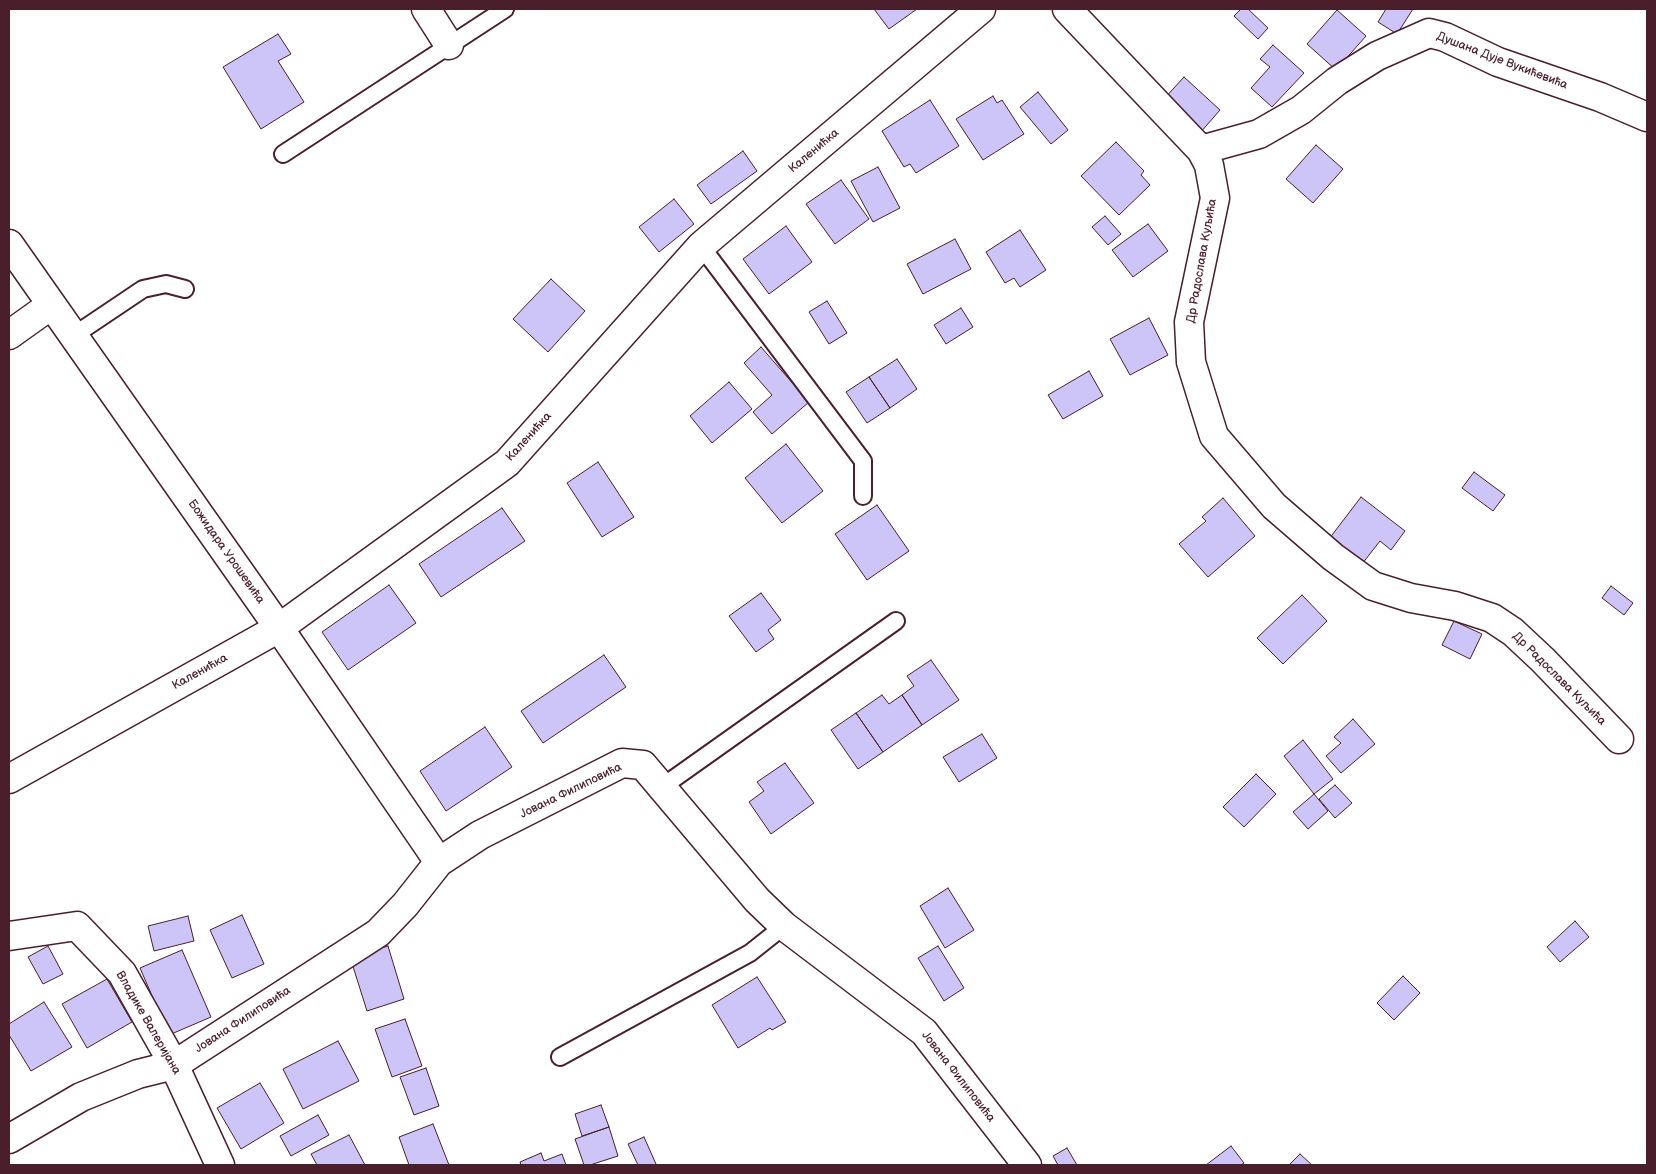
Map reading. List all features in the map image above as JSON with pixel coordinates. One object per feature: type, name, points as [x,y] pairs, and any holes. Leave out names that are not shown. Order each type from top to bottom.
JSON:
[{"type":"street","points":[[426,9],[449,44]]},
{"type":"street","name":"Каленићка","points":[[9,779],[279,628],[506,463],[701,246],[981,9]]},
{"type":"street","name":"Др Радослава Куљића","points":[[1067,9],[1202,150],[1209,165],[1215,198],[1189,322],[1191,362],[1214,436],[1274,506],[1333,557],[1372,586],[1410,598],[1455,606],[1492,618],[1513,632],[1543,660],[1619,738]]},
{"type":"street","name":"Душана Дује Вукићевића","points":[[1202,150],[1259,134],[1301,110],[1337,80],[1377,56],[1429,33],[1445,37],[1498,62],[1600,97],[1647,117]]},
{"type":"street","name":"Божидара Урошевића","points":[[9,244],[279,628],[439,862]]},
{"type":"street","points":[[9,335],[52,306]]},
{"type":"street","name":"Јована Филиповића","points":[[9,1139],[81,1096],[138,1074],[174,1065],[378,932],[405,905],[439,862],[480,835],[622,764],[643,765],[757,900],[784,926],[924,1032],[1027,1165]]},
{"type":"street","name":"Владике Валеријана","points":[[9,936],[77,926],[122,973],[174,1065],[220,1165]]},
{"type":"lane","points":[[283,154],[505,9]]},
{"type":"lane","points":[[701,246],[863,461],[863,496]]},
{"type":"lane","points":[[73,336],[143,289],[166,284],[184,289]]},
{"type":"lane","points":[[662,787],[896,621]]},
{"type":"lane","points":[[560,1057],[750,953],[784,926]]},
{"type":"building","points":[[874,9],[917,9],[889,29]]},
{"type":"building","points":[[1241,9],[1248,9],[1268,28],[1258,39],[1234,16]]},
{"type":"building","points":[[1386,9],[1413,9],[1397,34],[1378,22]]},
{"type":"building","points":[[1337,10],[1366,36],[1336,70],[1307,44]]},
{"type":"building","points":[[278,34],[291,54],[278,61],[304,102],[261,129],[223,67]]},
{"type":"building","points":[[1273,45],[1304,73],[1272,107],[1251,88],[1270,67],[1260,59]]},
{"type":"building","points":[[1184,77],[1220,110],[1200,133],[1163,100]]},
{"type":"building","points":[[1038,92],[1068,130],[1051,144],[1020,107]]},
{"type":"building","points":[[993,96],[997,103],[1002,100],[1024,134],[983,160],[956,119]]},
{"type":"building","points":[[930,100],[959,146],[916,173],[910,164],[904,167],[882,131]]},
{"type":"building","points":[[1116,142],[1144,171],[1141,175],[1150,185],[1119,215],[1081,176]]},
{"type":"building","points":[[1316,145],[1343,169],[1313,203],[1286,179]]},
{"type":"building","points":[[743,151],[757,171],[711,204],[697,185]]},
{"type":"building","points":[[878,167],[900,208],[873,222],[851,181]]},
{"type":"building","points":[[841,180],[869,219],[835,244],[806,204]]},
{"type":"building","points":[[674,199],[694,224],[659,252],[639,227]]},
{"type":"building","points":[[1105,216],[1121,234],[1108,245],[1092,227]]},
{"type":"building","points":[[1148,224],[1168,251],[1133,277],[1112,250]]},
{"type":"building","points":[[786,226],[812,262],[769,294],[743,259]]},
{"type":"building","points":[[1020,230],[1046,270],[1020,287],[1014,278],[1005,283],[986,252]]},
{"type":"building","points":[[955,239],[971,269],[923,294],[907,264]]},
{"type":"building","points":[[551,279],[585,311],[548,352],[513,319]]},
{"type":"building","points":[[827,301],[847,333],[829,344],[809,312]]},
{"type":"building","points":[[961,308],[973,327],[946,344],[934,325]]},
{"type":"building","points":[[1149,318],[1168,355],[1130,375],[1110,339]]},
{"type":"building","points":[[761,347],[809,402],[772,434],[753,412],[772,395],[744,363]]},
{"type":"building","points":[[897,359],[917,389],[890,408],[869,377]]},
{"type":"building","points":[[1089,371],[1103,396],[1063,419],[1048,395]]},
{"type":"building","points":[[869,377],[890,408],[867,423],[846,392]]},
{"type":"building","points":[[729,382],[752,409],[712,443],[690,416]]},
{"type":"building","points":[[786,444],[823,491],[782,523],[745,478]]},
{"type":"building","points":[[598,462],[634,517],[602,537],[567,483]]},
{"type":"building","points":[[1474,472],[1505,495],[1493,511],[1462,488]]},
{"type":"building","points":[[1361,497],[1405,531],[1391,550],[1380,541],[1362,564],[1329,539]]},
{"type":"building","points":[[1223,498],[1255,536],[1208,577],[1179,544],[1206,521],[1202,517]]},
{"type":"building","points":[[877,505],[909,551],[867,580],[835,534]]},
{"type":"building","points":[[502,508],[525,541],[441,597],[419,564]]},
{"type":"building","points":[[389,585],[416,623],[348,670],[322,632]]},
{"type":"building","points":[[1611,586],[1633,603],[1624,615],[1602,598]]},
{"type":"building","points":[[761,593],[781,620],[768,630],[774,639],[756,652],[729,616]]},
{"type":"building","points":[[1302,595],[1327,621],[1283,664],[1257,638]]},
{"type":"building","points":[[1454,621],[1482,634],[1470,659],[1442,645]]},
{"type":"building","points":[[604,655],[626,687],[543,743],[521,711]]},
{"type":"building","points":[[931,660],[959,700],[922,725],[902,695],[914,686],[907,676]]},
{"type":"building","points":[[882,695],[889,704],[902,695],[922,725],[883,752],[856,713]]},
{"type":"building","points":[[856,713],[883,752],[858,769],[831,730]]},
{"type":"building","points":[[1353,719],[1375,744],[1341,773],[1326,756],[1341,743],[1334,737]]},
{"type":"building","points":[[485,727],[512,767],[446,811],[420,771]]},
{"type":"building","points":[[982,734],[997,758],[959,782],[943,757]]},
{"type":"building","points":[[1303,740],[1333,779],[1314,794],[1284,756]]},
{"type":"building","points":[[785,763],[814,803],[771,834],[749,802],[764,791],[757,782]]},
{"type":"building","points":[[1256,774],[1276,794],[1244,827],[1223,807]]},
{"type":"building","points":[[1335,785],[1352,803],[1335,818],[1319,799]]},
{"type":"building","points":[[1314,794],[1328,811],[1308,829],[1293,812]]},
{"type":"building","points":[[948,888],[974,930],[945,948],[920,906]]},
{"type":"building","points":[[242,915],[264,964],[232,978],[210,930]]},
{"type":"building","points":[[188,916],[194,941],[154,951],[148,926]]},
{"type":"building","points":[[1575,921],[1589,937],[1560,962],[1547,947]]},
{"type":"building","points":[[48,946],[63,974],[43,984],[28,957]]},
{"type":"building","points":[[388,946],[404,999],[367,1011],[350,957]]},
{"type":"building","points":[[938,946],[964,988],[944,1001],[918,958]]},
{"type":"building","points":[[182,950],[211,1017],[169,1035],[140,968]]},
{"type":"building","points":[[1403,976],[1420,993],[1394,1020],[1377,1003]]},
{"type":"building","points":[[757,977],[786,1022],[772,1030],[770,1028],[738,1048],[712,1005]]},
{"type":"building","points":[[107,979],[132,1022],[87,1048],[62,1004]]},
{"type":"building","points":[[44,1002],[72,1047],[31,1071],[9,1035],[9,1024]]},
{"type":"building","points":[[405,1019],[422,1066],[392,1077],[375,1029]]},
{"type":"building","points":[[338,1041],[359,1081],[303,1109],[283,1069]]},
{"type":"building","points":[[426,1068],[439,1106],[414,1115],[400,1077]]},
{"type":"building","points":[[260,1083],[284,1123],[241,1149],[217,1108]]},
{"type":"building","points":[[601,1105],[609,1127],[582,1136],[575,1114]]},
{"type":"building","points":[[318,1115],[329,1135],[291,1156],[280,1136]]},
{"type":"building","points":[[433,1124],[449,1165],[409,1165],[399,1137]]},
{"type":"building","points":[[609,1127],[618,1156],[590,1165],[584,1165],[575,1139]]},
{"type":"building","points":[[349,1135],[365,1165],[317,1165],[311,1154]]},
{"type":"building","points":[[644,1137],[656,1164],[638,1165],[628,1144]]},
{"type":"building","points":[[1231,1146],[1244,1163],[1241,1165],[1206,1165]]},
{"type":"building","points":[[1067,1148],[1077,1165],[1058,1165],[1053,1156]]},
{"type":"building","points":[[541,1153],[544,1161],[562,1154],[566,1165],[521,1165],[520,1162]]},
{"type":"building","points":[[1300,1154],[1312,1165],[1289,1165]]}]
